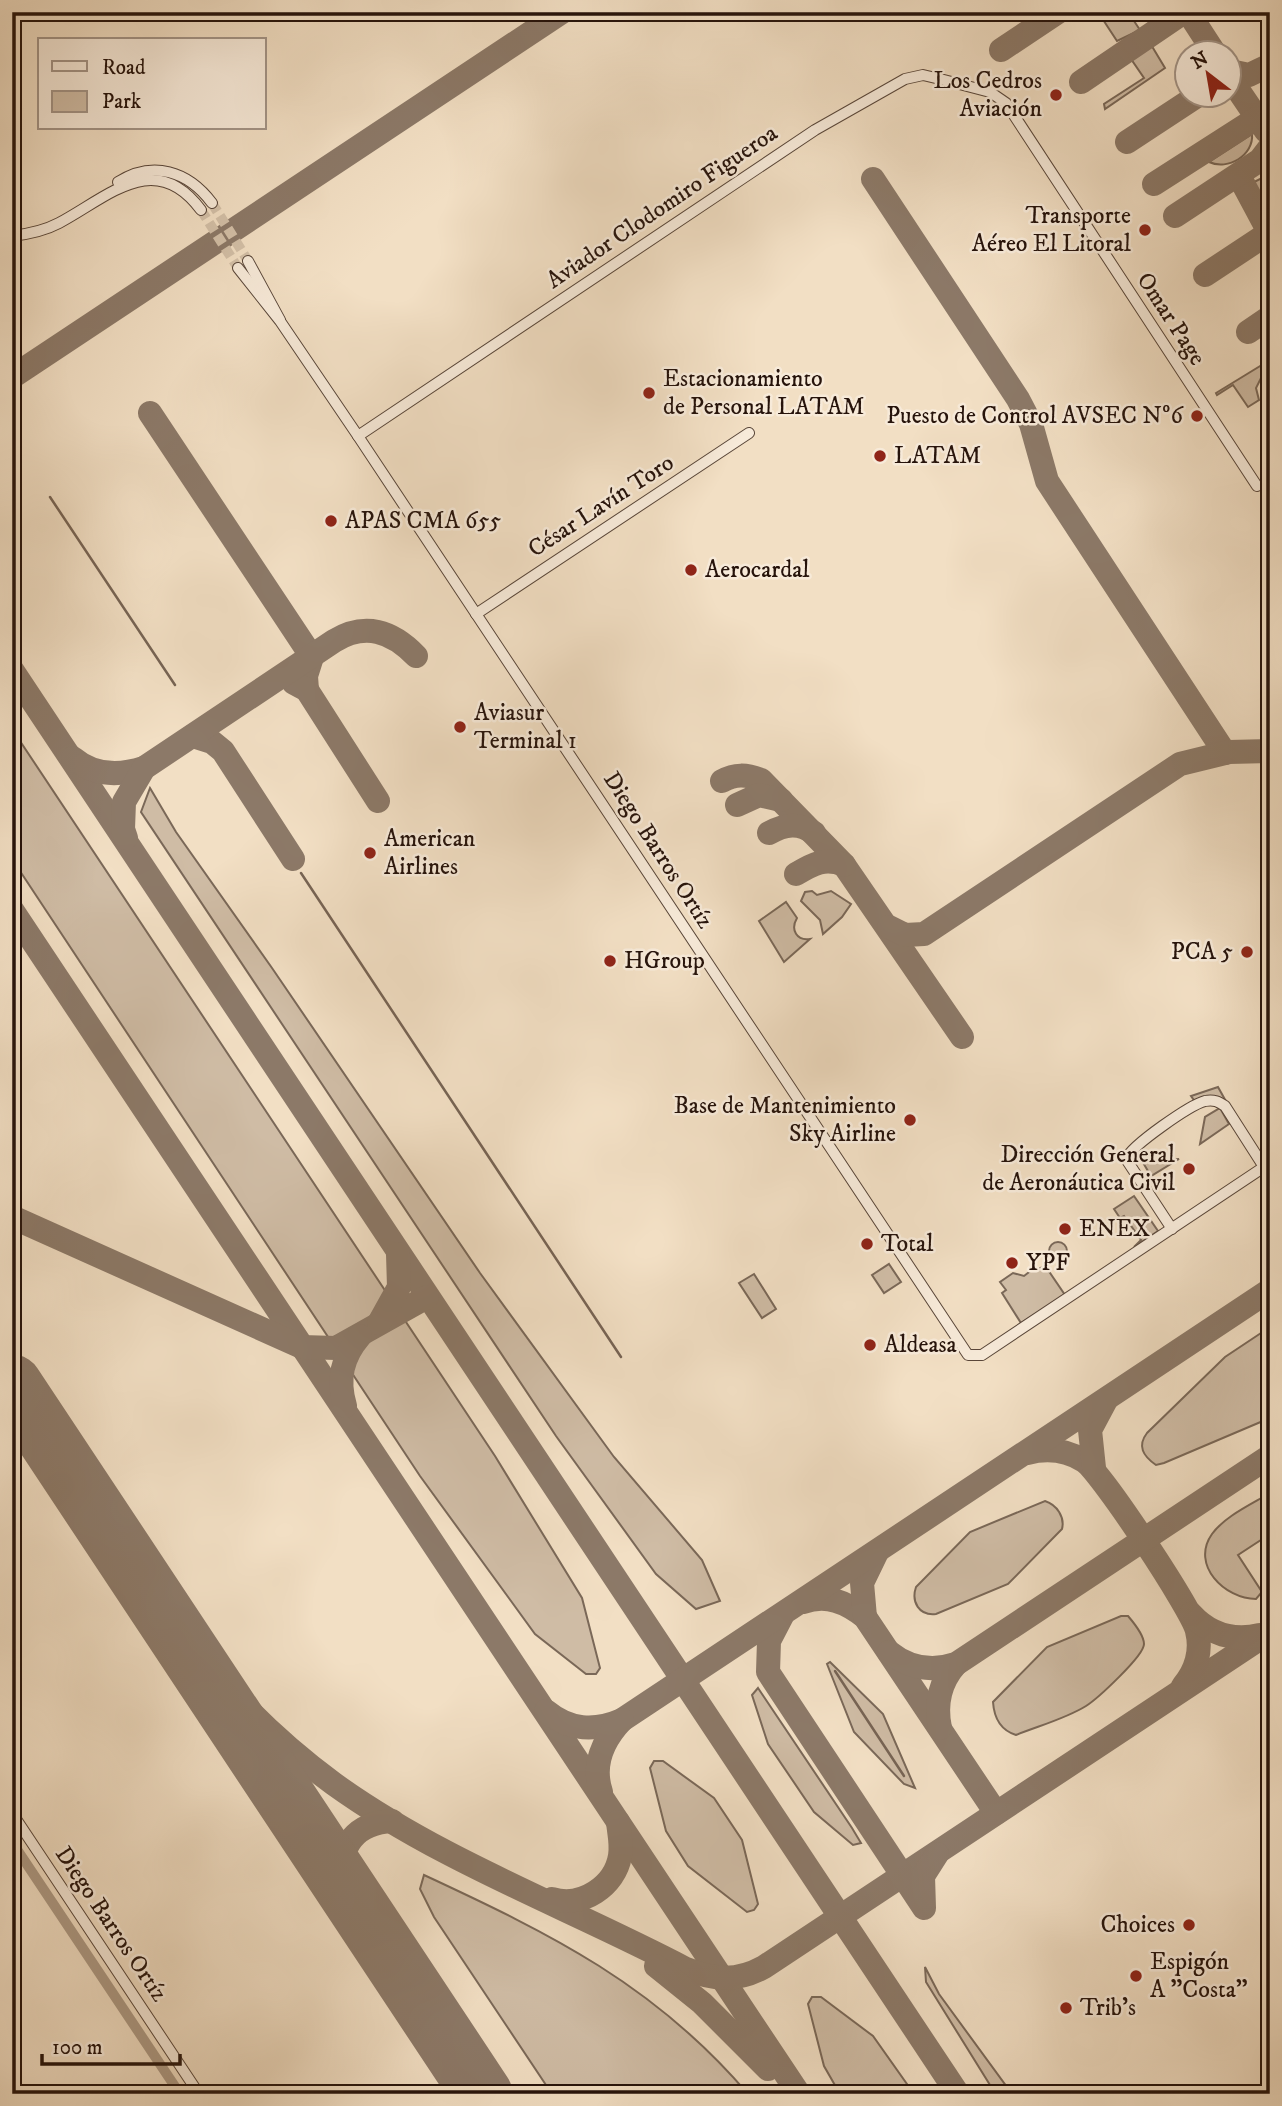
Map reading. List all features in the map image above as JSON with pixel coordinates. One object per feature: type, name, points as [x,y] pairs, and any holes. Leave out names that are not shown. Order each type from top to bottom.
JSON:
[{"type":"street","name":"Aviador Clodomiro Figueroa","points":[[358,436],[815,130],[905,79],[923,75],[990,92],[1006,103]]},
{"type":"street","name":"Omar Page","points":[[1006,103],[1257,486]]},
{"type":"street","points":[[103,196],[124,178],[157,170],[185,177],[197,185],[212,203]]},
{"type":"street","points":[[12,236],[49,228],[103,196],[137,181],[160,180],[179,187],[201,210]]},
{"type":"street","name":"Diego Barros Ortíz","points":[[248,261],[277,309],[280,321]]},
{"type":"street","name":"Diego Barros Ortíz","points":[[238,268],[280,321],[358,436],[964,1352],[972,1357],[982,1354],[1172,1229]]},
{"type":"street","name":"César Lavín Toro","points":[[476,614],[750,433]]},
{"type":"street","points":[[1213,1100],[1225,1106],[1267,1165],[1172,1229],[1126,1158],[1140,1143],[1198,1104],[1213,1100]]},
{"type":"street","name":"Diego Barros Ortíz","points":[[12,1813],[199,2094]]},
{"type":"green space","points":[[1098,12],[1128,12],[1140,30],[1117,41]]},
{"type":"green space","points":[[1150,43],[1165,68],[1105,109],[1104,104],[1144,78],[1129,56]]},
{"type":"green space","points":[[1252,134],[1249,148],[1238,159],[1224,164],[1209,162]]},
{"type":"green space","points":[[1264,177],[1270,186],[1270,216],[1252,183]]},
{"type":"green space","points":[[1270,360],[1270,371],[1263,374],[1256,388],[1259,400],[1248,407],[1233,385],[1217,395],[1216,393]]},
{"type":"green space","points":[[12,729],[495,1456],[582,1598],[600,1668],[596,1674],[586,1674],[535,1634],[420,1476],[12,859]]},
{"type":"green space","points":[[150,788],[176,832],[480,1273],[614,1457],[702,1560],[720,1601],[696,1609],[656,1574],[556,1436],[141,812]]},
{"type":"green space","points":[[812,891],[817,895],[831,891],[851,904],[842,917],[823,934],[820,920],[801,901],[805,892]]},
{"type":"green space","points":[[786,902],[797,918],[794,927],[796,934],[810,939],[784,962],[759,921]]},
{"type":"green space","points":[[1218,1087],[1228,1105],[1196,1103],[1191,1096]]},
{"type":"green space","points":[[1220,1108],[1229,1124],[1200,1144],[1205,1117]]},
{"type":"green space","points":[[1179,1159],[1151,1176],[1142,1161]]},
{"type":"green space","points":[[1134,1196],[1158,1231],[1134,1247],[1141,1240],[1124,1216],[1120,1218],[1114,1209]]},
{"type":"green space","points":[[1058,1242],[1064,1245],[1067,1251],[1064,1257],[1058,1260],[1052,1257],[1049,1251],[1052,1245]]},
{"type":"green space","points":[[889,1264],[901,1282],[884,1293],[872,1275]]},
{"type":"green space","points":[[1046,1267],[1065,1295],[1021,1323],[1002,1293],[1006,1290],[1000,1282],[1013,1273],[1024,1276],[1033,1269]]},
{"type":"green space","points":[[754,1274],[776,1309],[762,1318],[739,1283]]},
{"type":"green space","points":[[1270,1327],[1270,1418],[1164,1463],[1156,1465],[1151,1462],[1142,1446],[1147,1433],[1225,1357]]},
{"type":"green space","points":[[1270,1493],[1270,1534],[1238,1555],[1262,1592],[1256,1599],[1244,1597],[1223,1587],[1214,1578],[1205,1557],[1206,1546],[1212,1534],[1224,1522]]},
{"type":"green space","points":[[1045,1501],[1059,1512],[1062,1529],[1008,1584],[936,1614],[925,1613],[918,1607],[916,1587],[970,1532]]},
{"type":"green space","points":[[1121,1616],[1128,1616],[1141,1633],[1144,1644],[1129,1667],[1109,1686],[1086,1706],[1051,1722],[1016,1735],[1002,1726],[996,1718],[993,1702],[1047,1647]]},
{"type":"green space","points":[[830,1662],[883,1714],[915,1788],[904,1784],[854,1732],[827,1664]]},
{"type":"green space","points":[[758,1688],[861,1843],[853,1845],[814,1812],[768,1744],[752,1695]]},
{"type":"green space","points":[[654,1761],[663,1761],[714,1798],[742,1840],[758,1904],[754,1910],[747,1912],[688,1866],[666,1831],[650,1768]]},
{"type":"green space","points":[[424,1875],[558,1941],[638,1992],[713,2056],[748,2094],[552,2094],[434,1917],[420,1889]]},
{"type":"green space","points":[[925,1967],[939,1994],[1012,2094],[995,2093],[926,1982]]},
{"type":"green space","points":[[812,1997],[821,1997],[873,2036],[914,2094],[840,2094],[824,2066],[808,2004]]},
{"type":"waterway","points":[[50,497],[175,685]]},
{"type":"waterway","points":[[301,873],[621,1357]]},
{"type":"waterway","points":[[835,1671],[904,1776]]},
{"type":"waterway","points":[[12,1842],[180,2094]]},
{"type":"taxiway","points":[[12,377],[562,12]]},
{"type":"taxiway","points":[[1001,50],[1058,12]]},
{"type":"taxiway","points":[[1081,82],[1184,12]]},
{"type":"taxiway","points":[[1188,12],[1205,38]]},
{"type":"taxiway","points":[[1244,74],[1249,75],[1270,65]]},
{"type":"taxiway","points":[[1244,99],[1266,131]]},
{"type":"taxiway","points":[[1127,142],[1179,108]]},
{"type":"taxiway","points":[[1154,184],[1257,118]]},
{"type":"taxiway","points":[[1175,216],[1260,160],[1270,147]]},
{"type":"taxiway","points":[[1239,176],[1270,234]]},
{"type":"taxiway","points":[[873,179],[1018,399],[1031,424],[1047,481],[1225,753]]},
{"type":"taxiway","points":[[1205,275],[1270,232]]},
{"type":"taxiway","points":[[1248,332],[1270,317]]},
{"type":"taxiway","points":[[150,413],[312,657],[306,676],[307,690]]},
{"type":"taxiway","points":[[126,838],[123,829],[124,802],[144,768],[334,641],[357,632],[378,632],[397,640],[416,656]]},
{"type":"taxiway","points":[[12,670],[958,2094]]},
{"type":"taxiway","points":[[294,683],[307,690],[378,801]]},
{"type":"taxiway","points":[[193,736],[212,742],[223,751],[293,859]]},
{"type":"taxiway","points":[[889,927],[905,935],[924,934],[1180,764],[1229,752],[1270,751]]},
{"type":"taxiway","points":[[73,758],[89,768],[107,773],[144,768]]},
{"type":"taxiway","points":[[722,781],[741,776],[761,780],[844,865],[962,1037]]},
{"type":"taxiway","points":[[737,805],[759,795],[781,800]]},
{"type":"taxiway","points":[[769,833],[792,825],[814,833]]},
{"type":"taxiway","points":[[796,874],[819,863],[844,865]]},
{"type":"taxiway","points":[[12,910],[799,2094]]},
{"type":"taxiway","points":[[12,1217],[302,1347],[336,1348],[427,1297]]},
{"type":"taxiway","points":[[379,1323],[399,1287],[398,1254]]},
{"type":"taxiway","points":[[546,1711],[564,1722],[582,1727],[602,1726],[622,1720],[1270,1290]]},
{"type":"taxiway","points":[[345,1406],[341,1378],[345,1360],[360,1336]]},
{"type":"taxiway","points":[[1094,1468],[1090,1430],[1106,1400]]},
{"type":"taxiway","points":[[1027,1453],[1057,1451],[1084,1461],[1108,1489],[1145,1543],[1192,1618],[1197,1631],[1197,1660],[1183,1686]]},
{"type":"taxiway","points":[[889,1652],[905,1662],[921,1667],[938,1668],[956,1664],[1270,1456]]},
{"type":"taxiway","points":[[865,1617],[862,1583],[877,1552]]},
{"type":"taxiway","points":[[803,1602],[828,1599],[851,1607],[865,1617],[996,1813]]},
{"type":"taxiway","points":[[156,1602],[195,1652],[260,1722],[308,1764],[375,1812],[462,1860],[686,1969],[725,1978],[744,1975],[764,1967],[1270,1632]]},
{"type":"taxiway","points":[[1191,1614],[1206,1627],[1223,1635],[1260,1635]]},
{"type":"taxiway","points":[[782,1616],[769,1641],[768,1672],[924,1908],[923,1876],[937,1854]]},
{"type":"taxiway","points":[[940,1728],[940,1694],[956,1664]]},
{"type":"taxiway","points":[[601,1792],[598,1772],[601,1753],[609,1736],[622,1720]]},
{"type":"taxiway","points":[[341,1881],[343,1857],[352,1839],[368,1826],[392,1821]]},
{"type":"taxiway","points":[[552,1899],[563,1901],[585,1897],[595,1892],[611,1877],[620,1856],[618,1822]]},
{"type":"taxiway","points":[[656,1966],[702,2003],[768,2069]]},
{"type":"runway","points":[[12,1385],[482,2094]]},
{"type":"tunnel","points":[[212,203],[248,261]]},
{"type":"tunnel","points":[[201,210],[238,268]]},
{"type":"place","name":"Los Cedros Aviación","points":[[1056,95]]},
{"type":"place","name":"Transporte Aéreo El Litoral","points":[[1145,230]]},
{"type":"place","name":"Estacionamiento de Personal LATAM","points":[[649,393]]},
{"type":"place","name":"Puesto de Control AVSEC Nº6","points":[[1197,416]]},
{"type":"place","name":"LATAM","points":[[880,456]]},
{"type":"place","name":"APAS CMA 655","points":[[331,521]]},
{"type":"place","name":"Aerocardal","points":[[691,570]]},
{"type":"place","name":"Aviasur Terminal 1","points":[[460,727]]},
{"type":"place","name":"American Airlines","points":[[370,853]]},
{"type":"place","name":"PCA 5","points":[[1247,952]]},
{"type":"place","name":"HGroup","points":[[610,961]]},
{"type":"place","name":"Base de Mantenimiento Sky Airline","points":[[910,1120]]},
{"type":"place","name":"Dirección General de Aeronáutica Civil","points":[[1189,1169]]},
{"type":"place","name":"ENEX","points":[[1065,1229]]},
{"type":"place","name":"Total","points":[[867,1244]]},
{"type":"place","name":"YPF","points":[[1012,1263]]},
{"type":"place","name":"Aldeasa","points":[[870,1345]]},
{"type":"place","name":"Choices","points":[[1189,1925]]},
{"type":"place","name":"Espigón A \"Costa\"","points":[[1136,1976]]},
{"type":"place","name":"Trib's","points":[[1066,2008]]}]
